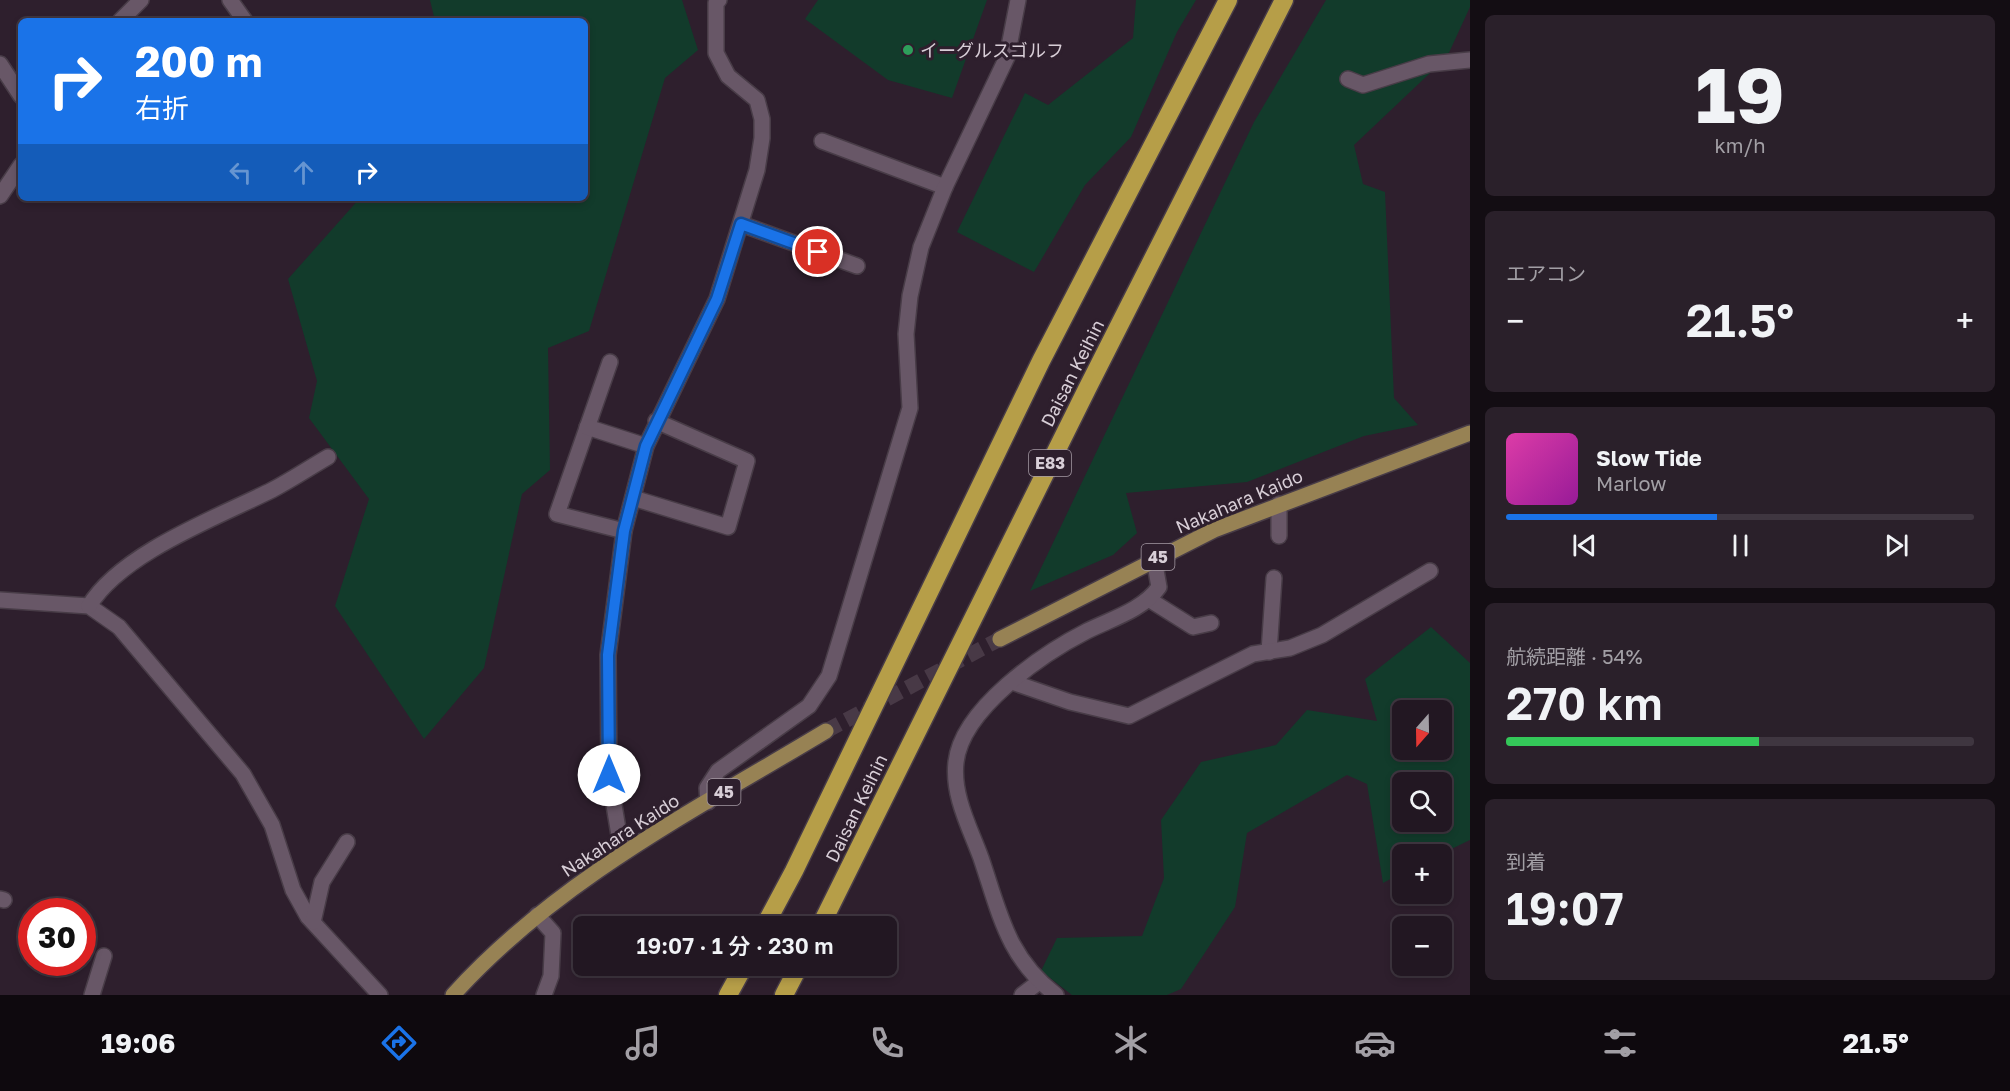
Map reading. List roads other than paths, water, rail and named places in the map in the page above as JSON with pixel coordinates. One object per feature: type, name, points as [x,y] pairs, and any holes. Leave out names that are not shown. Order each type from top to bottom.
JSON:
[{"type":"highway","name":"Daisan Keihin","points":[[770,916],[799,861],[1041,361],[1228,0]]},
{"type":"highway","name":"Daisan Keihin","points":[[825,916],[1087,389],[1284,0]]},
{"type":"highway","points":[[728,995],[738,976]]},
{"type":"highway","points":[[783,995],[793,976]]},
{"type":"main road","name":"Nakahara Kaido","points":[[1000,639],[1215,530],[1470,433]]},
{"type":"main road","name":"Nakahara Kaido","points":[[453,995],[475,971],[537,915],[622,853],[826,731]]},
{"type":"street","points":[[123,18],[141,0]]},
{"type":"street","points":[[230,0],[243,18]]},
{"type":"street","points":[[622,853],[609,775],[608,655],[624,531],[646,446],[656,421],[717,299],[757,170],[762,119],[757,100],[728,76],[716,53],[716,3],[719,0]]},
{"type":"street","points":[[708,802],[707,788],[718,771],[809,706],[829,676],[910,408],[906,334],[910,296],[921,247],[945,187],[1008,57],[1018,0]]},
{"type":"street","points":[[1348,79],[1362,85],[1429,64],[1470,60]]},
{"type":"street","points":[[0,64],[18,91]]},
{"type":"street","points":[[822,141],[945,187]]},
{"type":"street","points":[[0,196],[18,169]]},
{"type":"street","points":[[741,224],[857,266]]},
{"type":"street","points":[[610,362],[557,514],[624,531]]},
{"type":"street","points":[[633,498],[728,528],[747,461],[656,421]]},
{"type":"street","points":[[587,427],[646,446]]},
{"type":"street","points":[[89,606],[96,594],[151,549],[275,489],[328,457]]},
{"type":"street","points":[[1279,504],[1279,536]]},
{"type":"street","points":[[1056,995],[1039,982],[1011,946],[957,792],[956,763],[962,738],[990,698],[1072,638],[1150,600],[1159,587],[1154,559]]},
{"type":"street","points":[[1012,682],[1070,702],[1129,716],[1253,654],[1290,648],[1322,635],[1430,571]]},
{"type":"street","points":[[1269,652],[1274,578]]},
{"type":"street","points":[[0,600],[89,606],[119,627],[243,774],[272,825],[293,890],[313,922],[380,995]]},
{"type":"street","points":[[1150,600],[1193,627],[1211,623]]},
{"type":"street","points":[[313,922],[322,882],[347,842]]},
{"type":"street","points":[[537,915],[553,933],[551,976],[544,995]]},
{"type":"street","points":[[92,995],[104,956]]},
{"type":"street","points":[[1022,995],[1039,982]]},
{"type":"tunnel","points":[[826,731],[1000,639]]},
{"type":"place","name":"イーグルスゴルフ","points":[[908,50]]}]
